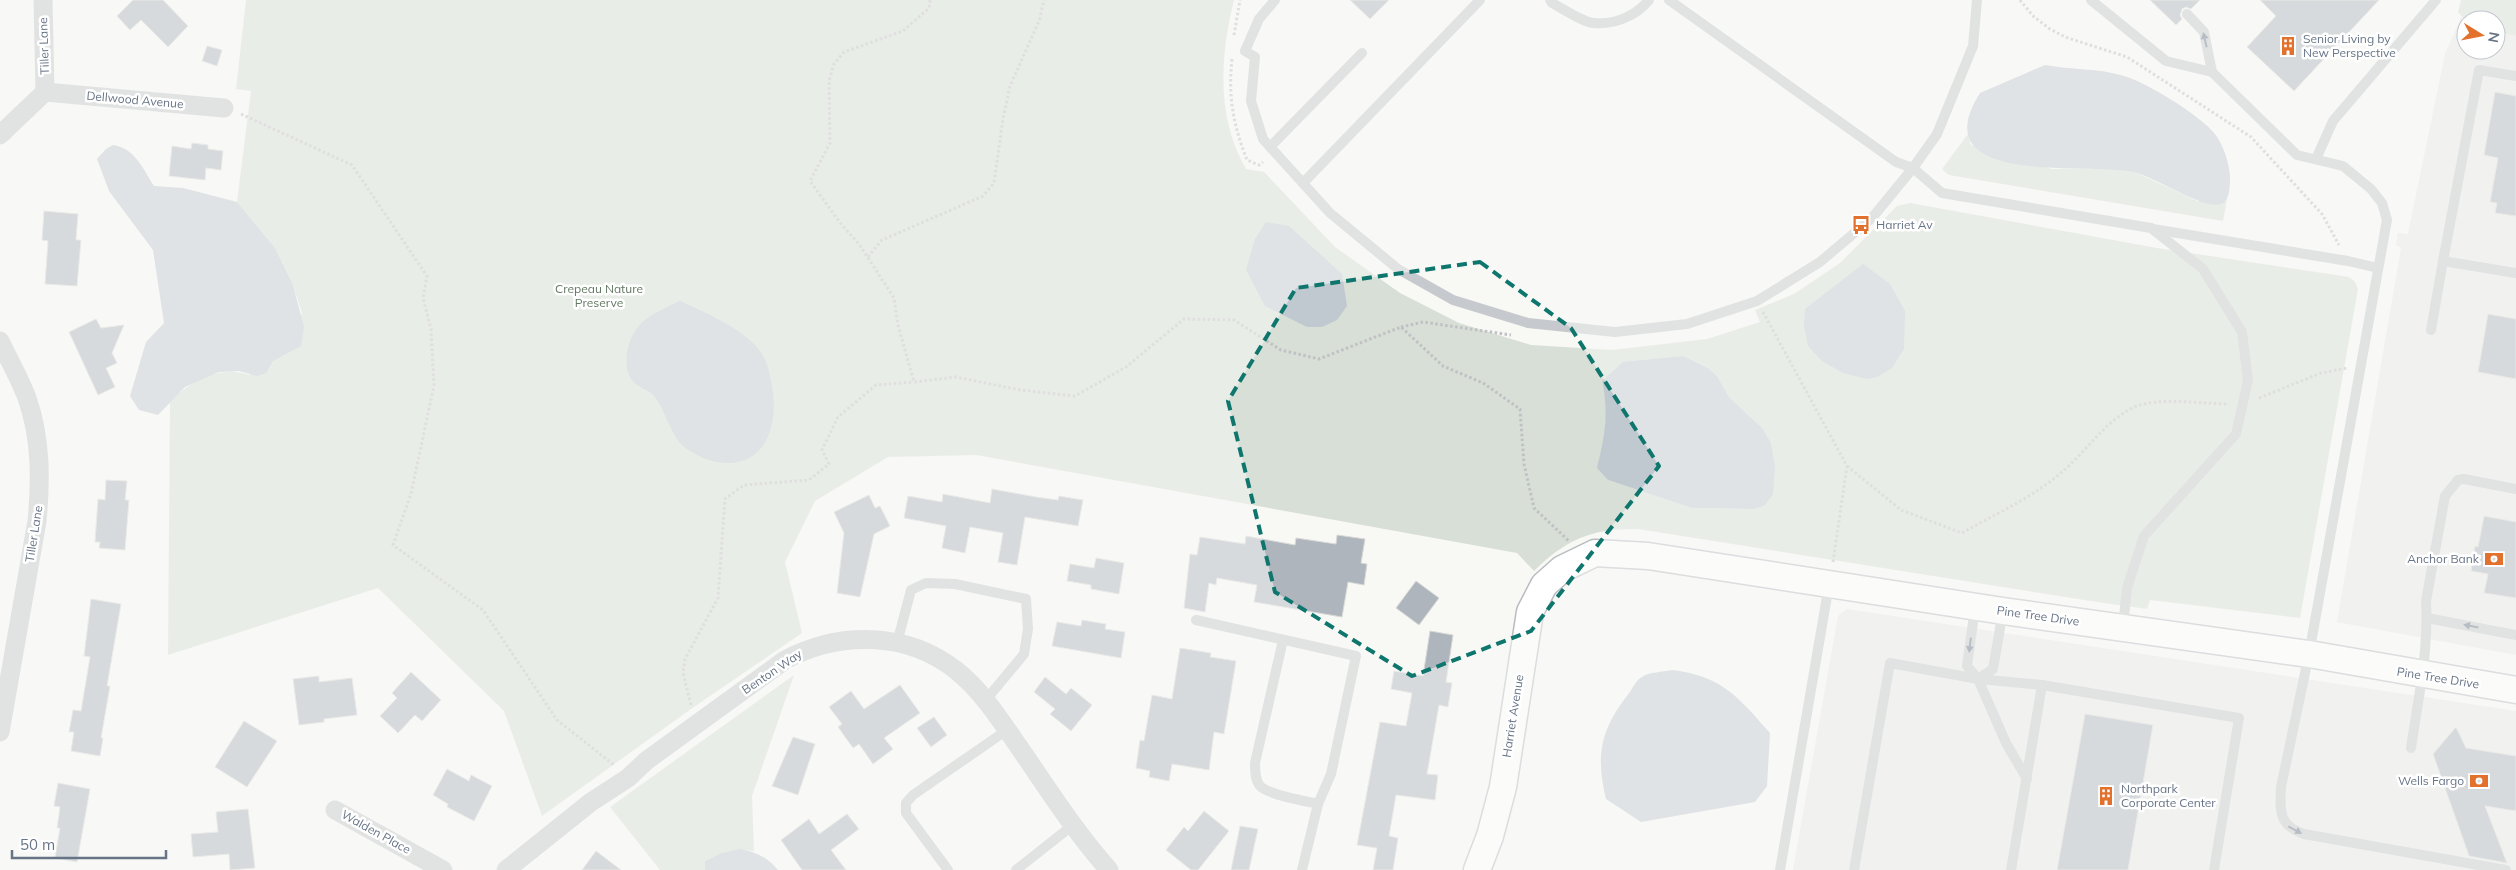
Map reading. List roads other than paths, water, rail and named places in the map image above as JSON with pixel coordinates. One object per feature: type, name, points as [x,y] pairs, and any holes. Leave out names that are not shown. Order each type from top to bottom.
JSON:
[{"type":"street","name":"Tiller Lane","points":[[43,0],[45,92]]},
{"type":"street","name":"Dellwood Avenue","points":[[45,92],[224,108]]},
{"type":"street","points":[[0,135],[45,92]]},
{"type":"street","name":"Tiller Lane","points":[[0,341],[26,396],[34,421],[39,452],[40,489],[37,521],[0,732]]},
{"type":"street","name":"Pine Tree Drive","points":[[1562,569],[1595,553],[1648,556],[2004,611],[2308,654],[2422,676],[2516,690]]},
{"type":"street","name":"Harriet Avenue","points":[[1476,870],[1490,836],[1502,787],[1530,612],[1544,585],[1562,569]]},
{"type":"street","name":"Benton Way","points":[[506,870],[591,802],[628,778],[646,761],[785,660],[807,648],[833,641],[859,639],[912,646],[936,657],[958,672],[985,701],[1073,825],[1109,870]]},
{"type":"street","name":"Walden Place","points":[[335,810],[443,870]]},
{"type":"lane","points":[[1275,0],[1258,19],[1245,51],[1255,57],[1251,101],[1263,139],[1330,212],[1398,270],[1452,300],[1528,323],[1615,332],[1687,324],[1757,301],[1820,262],[1872,218],[1913,168],[1937,134],[1973,46],[1977,0]]},
{"type":"lane","points":[[1303,183],[1480,0]]},
{"type":"lane","points":[[1550,0],[1552,3],[1592,24],[1624,19],[1643,7],[1649,0]]},
{"type":"lane","points":[[1669,0],[1896,162],[1913,168],[1942,193],[2348,261],[2378,268]]},
{"type":"lane","points":[[2316,159],[2333,121],[2436,0]]},
{"type":"lane","points":[[2097,2],[2166,61],[2212,72],[2297,155],[2344,166],[2372,189],[2382,203],[2387,220],[2308,654],[2281,787],[2280,805],[2285,823],[2289,828],[2304,834],[2508,870],[2516,868]]},
{"type":"lane","points":[[2187,14],[2204,32],[2212,72]]},
{"type":"lane","points":[[1270,147],[1362,53]]},
{"type":"lane","points":[[2431,330],[2479,70],[2516,76]]},
{"type":"lane","points":[[2123,628],[2127,588],[2144,536],[2236,434],[2248,380],[2242,332],[2203,269],[2151,228]]},
{"type":"lane","points":[[2443,261],[2516,273]]},
{"type":"lane","points":[[2411,748],[2422,676],[2427,618],[2426,601],[2444,496],[2458,480],[2464,479],[2516,489]]},
{"type":"lane","points":[[897,643],[911,590],[926,582],[956,584],[1026,599],[1028,629],[1024,654],[985,701]]},
{"type":"lane","points":[[1780,870],[1829,584]]},
{"type":"lane","points":[[1975,606],[1967,666],[1978,679],[2006,743],[2027,779]]},
{"type":"lane","points":[[1978,679],[1992,669],[2004,611]]},
{"type":"lane","points":[[2427,618],[2516,635]]},
{"type":"lane","points":[[1196,620],[1356,656],[1331,774],[1318,804],[1302,870]]},
{"type":"lane","points":[[1283,640],[1255,763],[1256,779],[1268,791],[1318,804]]},
{"type":"lane","points":[[1854,870],[1890,662],[1978,679],[2042,685],[2239,718],[2214,870]]},
{"type":"lane","points":[[2011,870],[2042,685]]},
{"type":"lane","points":[[948,870],[906,814],[906,803],[913,795],[1007,730]]},
{"type":"lane","points":[[1016,870],[1073,825]]},
{"type":"place","name":"Senior Living by New Perspective","points":[[2288,46]]},
{"type":"place","name":"Harriet Av","points":[[1861,225]]},
{"type":"place","name":"Anchor Bank","points":[[2494,559]]},
{"type":"place","name":"Wells Fargo","points":[[2479,781]]},
{"type":"place","name":"Northpark Corporate Center","points":[[2106,796]]},
{"type":"park label","name":"Crepeau Nature Preserve","points":[[599,296]]}]
